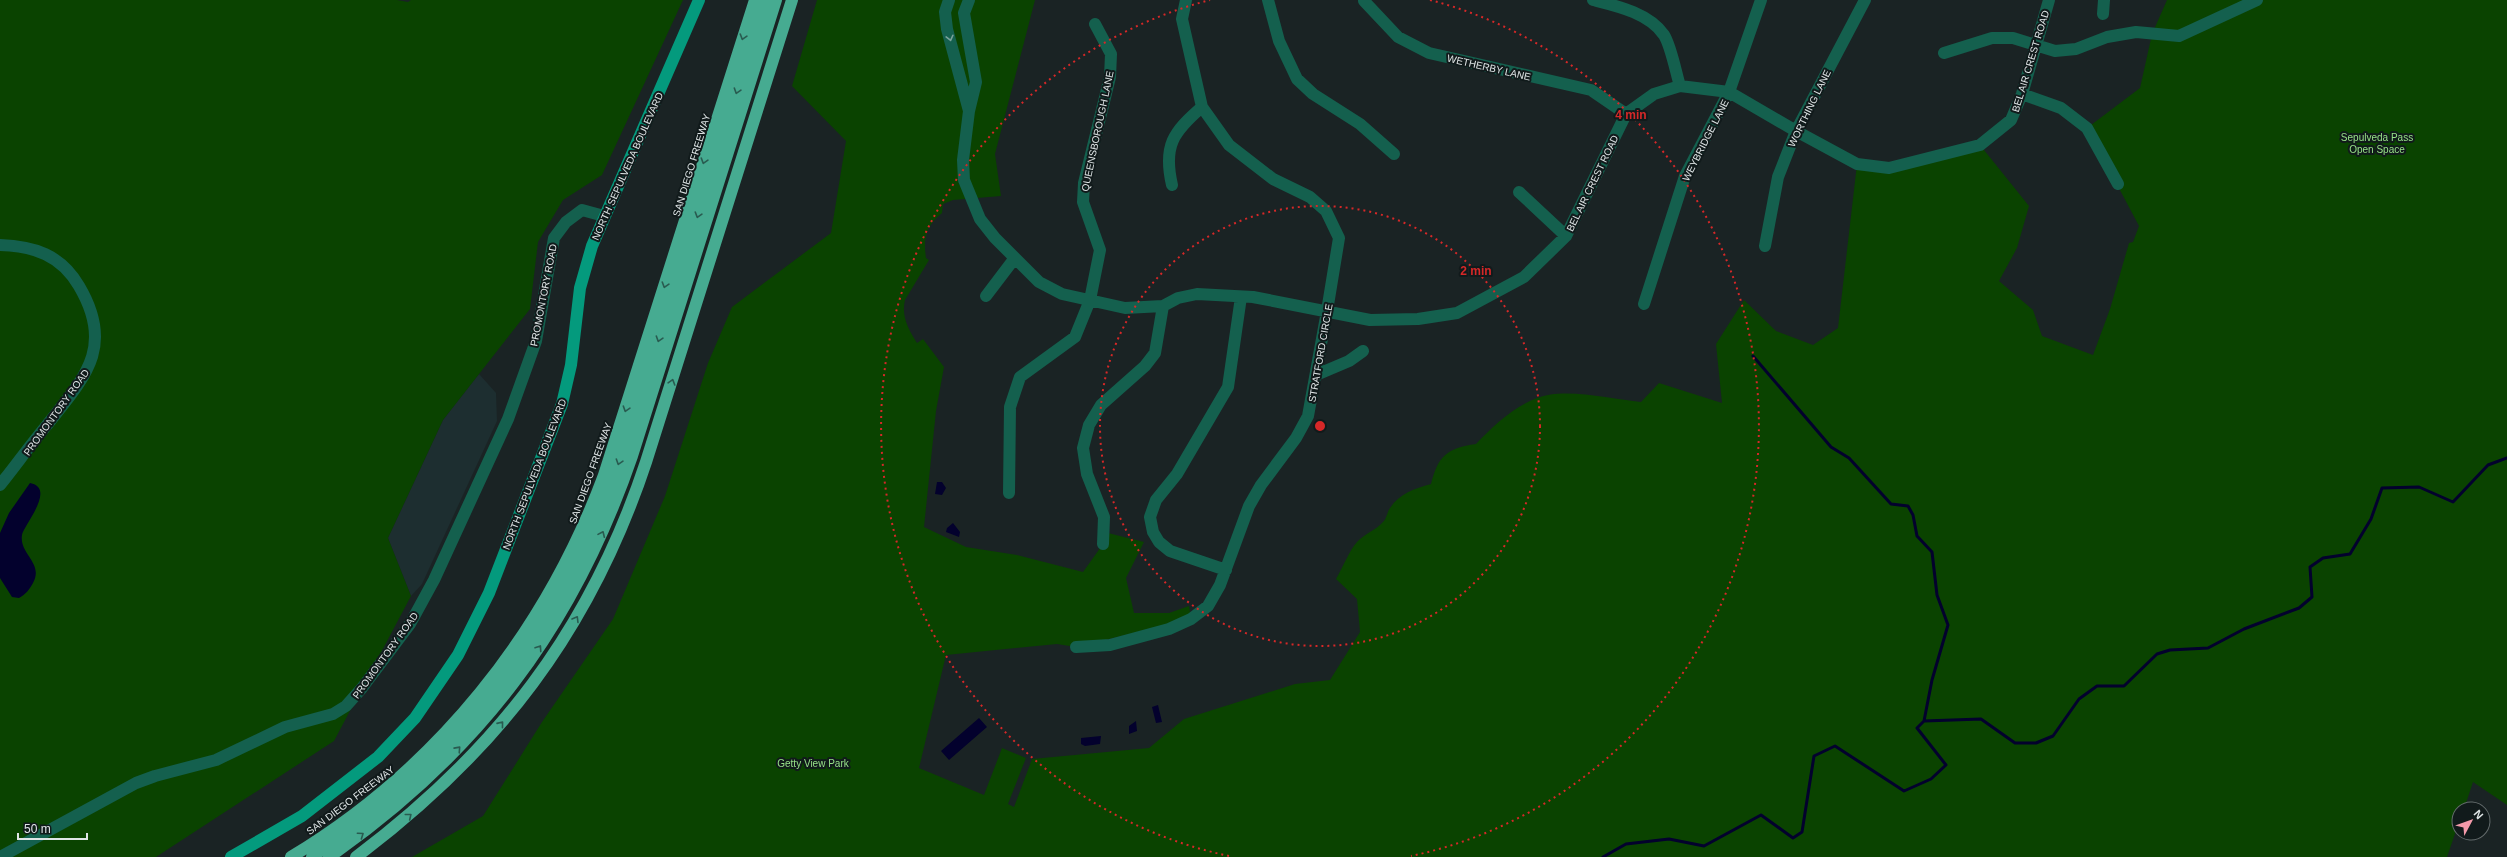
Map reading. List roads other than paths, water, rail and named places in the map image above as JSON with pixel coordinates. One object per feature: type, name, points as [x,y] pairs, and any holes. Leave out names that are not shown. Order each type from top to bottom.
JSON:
[{"type":"highway","name":"SAN DIEGO FREEWAY","points":[[291,857],[377,797],[440,738],[494,677],[538,614],[557,581],[584,526],[604,474],[755,0]]},
{"type":"highway","points":[[312,857],[399,791],[420,773],[459,732],[518,661],[568,580],[593,531],[618,468],[765,0]]},
{"type":"highway","points":[[329,857],[376,824],[438,770],[494,708],[554,625],[591,557],[614,507],[632,456],[776,0]]},
{"type":"highway","points":[[356,857],[431,796],[495,731],[539,676],[561,643],[602,571],[619,536],[641,477],[792,0]]},
{"type":"main road","name":"NORTH SEPULVEDA BOULEVARD","points":[[231,857],[308,811],[378,757],[415,718],[458,656],[489,593],[562,404],[571,365],[580,288],[592,246],[699,0]]},
{"type":"street","name":"BEL AIR CREST ROAD","points":[[949,0],[945,12],[946,23],[969,111]]},
{"type":"street","name":"BEL AIR CREST ROAD","points":[[969,0],[964,13],[976,82],[969,111],[962,160],[964,180],[980,219],[1014,259],[1039,282],[1062,294],[1125,308],[1163,306],[1178,298],[1197,294],[1241,298],[1253,297],[1370,320],[1418,319],[1457,313],[1524,277],[1566,236],[1626,114],[1654,94],[1680,86],[1729,92],[1796,131],[1858,164],[1889,168],[1980,145],[2012,120],[2037,46],[2049,0]]},
{"type":"street","name":"STRATFORD CIRCLE","points":[[1076,648],[1110,645],[1169,629],[1191,619],[1208,606],[1226,570],[1250,506],[1261,485],[1296,438],[1308,416],[1327,311],[1339,238],[1326,211],[1310,197],[1268,175],[1228,145],[1202,107],[1182,19],[1186,0]]},
{"type":"street","points":[[1268,0],[1279,41],[1297,79],[1313,94],[1360,124],[1394,154]]},
{"type":"street","name":"WETHERBY LANE","points":[[1364,0],[1398,37],[1429,53],[1591,90],[1626,114]]},
{"type":"street","points":[[1592,0],[1622,8],[1646,18],[1664,35],[1680,86]]},
{"type":"street","name":"WEYBRIDGE LANE","points":[[1644,304],[1685,176],[1729,92],[1761,0]]},
{"type":"street","name":"WORTHING LANE","points":[[1766,246],[1778,177],[1796,131],[1865,0]]},
{"type":"street","points":[[2103,14],[2104,0]]},
{"type":"street","points":[[1944,53],[1992,38],[2014,38],[2037,46],[2055,50],[2076,49],[2107,37],[2136,32],[2180,36],[2257,0]]},
{"type":"street","name":"QUEENSBOROUGH LANE","points":[[1010,493],[1010,407],[1020,377],[1075,337],[1090,300],[1100,250],[1083,202],[1084,183],[1110,77],[1111,54],[1096,24]]},
{"type":"street","points":[[2022,94],[2061,108],[2088,128],[2118,184]]},
{"type":"street","points":[[1172,185],[1168,166],[1173,140],[1180,126],[1202,107]]},
{"type":"street","points":[[1519,192],[1566,236]]},
{"type":"street","name":"PROMONTORY ROAD","points":[[0,857],[136,783],[156,776],[216,760],[269,733],[297,722],[328,716],[350,703],[420,606],[508,419],[536,341],[554,238],[566,222],[582,210],[604,216]]},
{"type":"street","name":"PROMONTORY ROAD","points":[[0,244],[35,249],[59,261],[73,276],[90,305],[95,327],[93,357],[82,378],[0,485]]},
{"type":"street","points":[[986,296],[1014,259]]},
{"type":"street","points":[[1226,570],[1170,551],[1159,542],[1153,532],[1150,517],[1152,508],[1177,474],[1228,387],[1241,298]]},
{"type":"street","points":[[1103,544],[1104,517],[1086,474],[1083,448],[1089,425],[1101,405],[1145,366],[1155,353],[1163,306]]},
{"type":"street","points":[[1316,375],[1350,361],[1363,351]]},
{"type":"waterway","points":[[1753,356],[1831,447],[1849,458],[1891,504],[1908,506],[1913,515],[1917,536],[1932,552],[1937,595],[1948,625],[1932,680],[1924,721]]},
{"type":"waterway","points":[[1603,857],[1626,844],[1669,839],[1704,846],[1761,815],[1793,838],[1802,832],[1814,756],[1835,746],[1904,791],[1931,779],[1946,765],[1917,728],[1924,721],[1981,719],[2015,743],[2036,743],[2053,736],[2079,699],[2097,686],[2124,686],[2157,654],[2170,650],[2208,648],[2244,629],[2299,608],[2312,597],[2310,567],[2323,558],[2350,554],[2371,519],[2382,488],[2419,487],[2453,502],[2488,465],[2507,458]]},
{"type":"park label","name":"Sepulveda Pass Open Space","points":[[2377,142]]},
{"type":"park label","name":"Getty View Park","points":[[813,763]]}]
